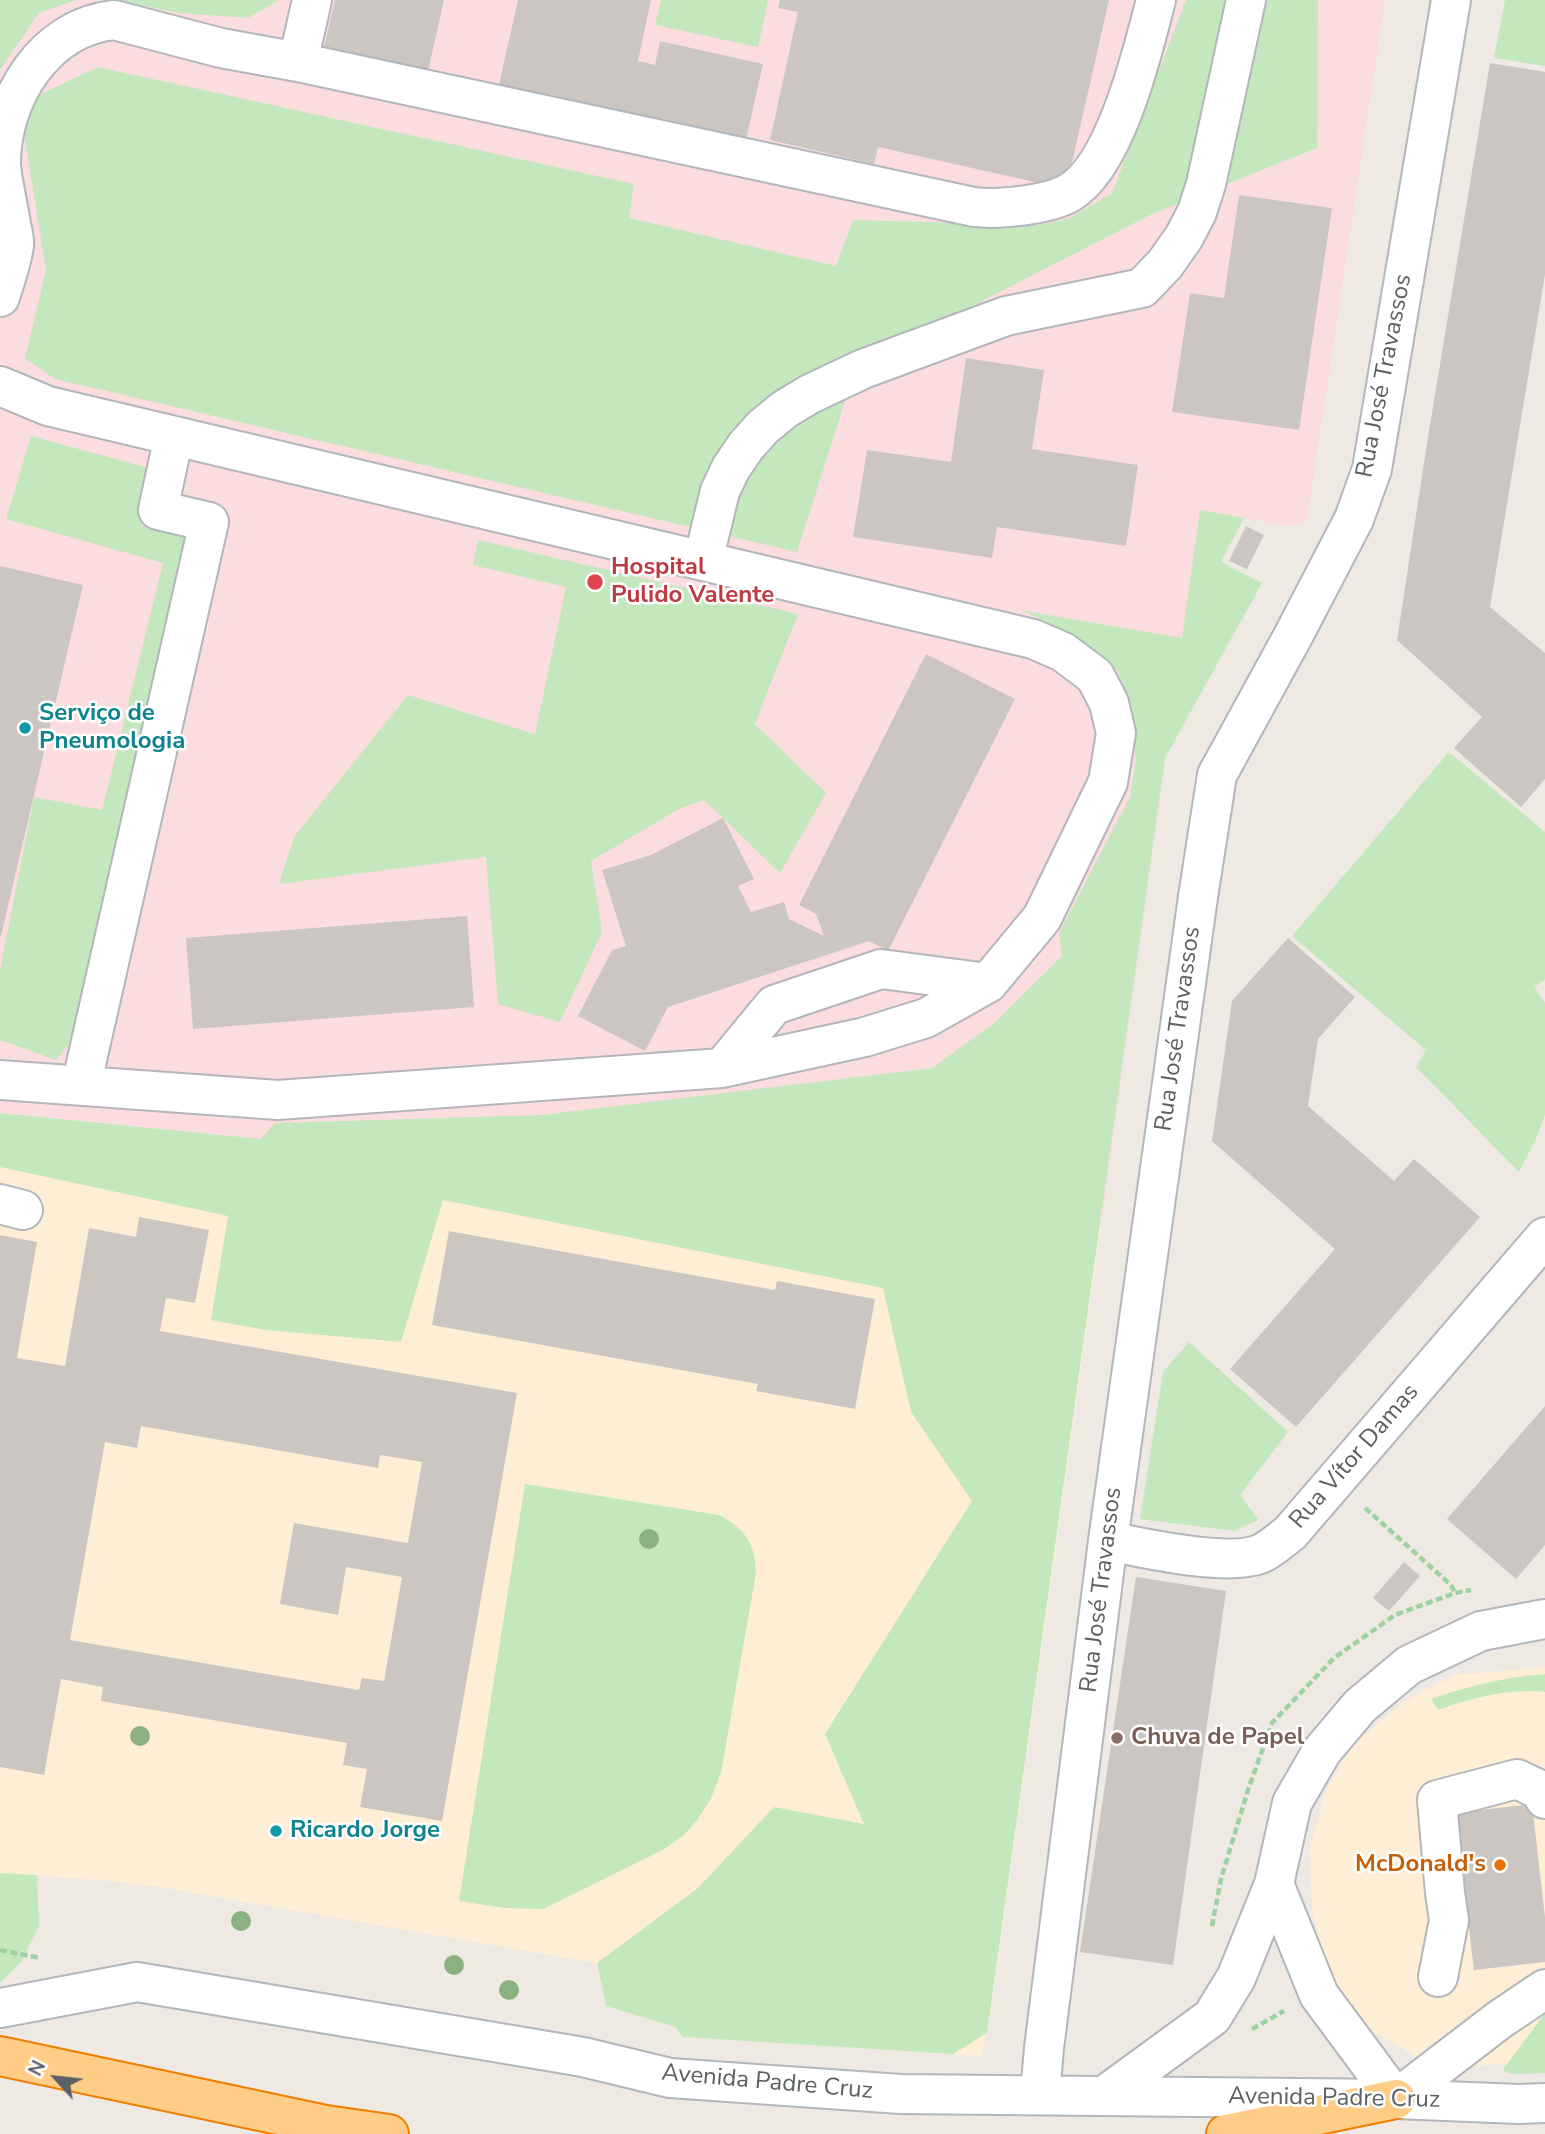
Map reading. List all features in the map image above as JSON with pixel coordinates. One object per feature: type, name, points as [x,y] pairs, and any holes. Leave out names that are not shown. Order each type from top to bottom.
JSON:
[{"type":"highway","points":[[0,2056],[326,2125],[389,2134]]},
{"type":"highway","points":[[1226,2134],[1396,2099]]},
{"type":"street","points":[[298,62],[312,0]]},
{"type":"street","points":[[0,297],[15,243],[2,169],[1,132],[8,110],[17,89],[38,60],[83,27],[96,22],[114,20],[221,48],[993,209],[1023,205],[1069,192],[1087,176],[1101,158],[1124,111],[1156,0]]},
{"type":"street","points":[[702,561],[720,491],[731,468],[763,427],[785,409],[863,369],[1006,316],[1142,288],[1165,264],[1197,212],[1206,184],[1246,0]]},
{"type":"street","name":"Rua José Travassos","points":[[1040,2095],[1108,1541],[1217,775],[1354,519],[1371,469],[1451,0]]},
{"type":"street","points":[[0,386],[48,406],[1033,639],[1063,652],[1095,676],[1109,704],[1116,733],[1108,782],[1042,918],[988,983],[926,1018],[865,1037],[722,1069],[278,1100],[0,1080]]},
{"type":"street","points":[[80,1086],[209,522],[158,510],[174,436]]},
{"type":"street","points":[[722,1069],[774,1005],[881,969],[988,983]]},
{"type":"street","name":"Rua Vítor Damas","points":[[1108,1541],[1201,1557],[1234,1559],[1262,1553],[1290,1532],[1336,1482],[1545,1237]]},
{"type":"street","points":[[1104,2096],[1212,2017],[1236,1978],[1274,1884],[1292,1803],[1322,1751],[1360,1706],[1409,1665],[1481,1632],[1545,1619]]},
{"type":"street","points":[[1438,1977],[1449,1920],[1437,1800],[1517,1779],[1540,1790],[1545,1799]]},
{"type":"street","points":[[1274,1884],[1319,1995],[1396,2099],[1499,2020],[1545,1989]]},
{"type":"street","name":"Avenida Padre Cruz","points":[[0,2008],[137,1982],[583,2057],[670,2078],[901,2094],[1545,2103]]},
{"type":"path","points":[[1336,1482],[1451,1585],[1481,1632]]},
{"type":"path","points":[[0,1950],[44,1959]]},
{"type":"path","points":[[1247,2032],[1286,2010]]},
{"type":"shaded area","name":"Hospital Pulido Valente","points":[[0,0],[1385,0],[1307,521],[1288,526],[1200,510],[1101,1226],[0,1113]]},
{"type":"shaded area","points":[[0,1113],[1101,1226],[991,2010],[982,2056],[683,2037],[675,2027],[606,2006],[596,1963],[153,1886],[0,1873]]},
{"type":"shaded area","points":[[1545,1667],[1545,2062],[1436,2068],[1371,2030],[1332,1978],[1313,1916],[1309,1851],[1326,1790],[1354,1744],[1405,1701],[1456,1675]]},
{"type":"green space","points":[[0,0],[76,0],[39,13],[0,70]]},
{"type":"green space","points":[[116,0],[279,0],[248,18],[179,13]]},
{"type":"green space","points":[[661,0],[768,0],[758,47],[655,25]]},
{"type":"green space","points":[[1186,0],[1318,0],[1317,148],[1150,215],[937,324],[860,354],[797,552],[55,379],[25,358],[46,270],[23,128],[37,96],[98,67],[634,184],[629,218],[836,266],[853,220],[1041,225],[1070,218],[1112,193]]},
{"type":"green space","points":[[1505,0],[1545,0],[1545,66],[1494,58]]},
{"type":"green space","points":[[31,436],[156,470],[142,526],[195,533],[69,1044],[56,1060],[0,1040],[0,970],[34,797],[102,810],[163,563],[6,519]]},
{"type":"green space","points":[[1200,510],[1244,518],[1221,562],[1262,583],[1165,758],[987,2033],[953,2054],[683,2037],[675,2027],[606,2006],[597,1963],[698,1888],[774,1807],[864,1824],[825,1734],[972,1501],[911,1412],[883,1288],[443,1200],[401,1342],[266,1330],[211,1320],[228,1216],[0,1167],[0,1113],[261,1139],[275,1123],[542,1115],[932,1068],[993,1024],[1062,956],[1059,933],[1130,797],[1136,760],[1128,701],[1118,671],[1047,622],[1020,610],[1182,638]]},
{"type":"green space","points":[[478,540],[798,614],[755,724],[826,793],[780,873],[704,800],[679,809],[591,861],[602,932],[560,1022],[498,1004],[486,857],[279,884],[294,837],[408,695],[535,734],[566,587],[473,565]]},
{"type":"green space","points":[[1449,752],[1545,832],[1545,980],[1534,986],[1545,1003],[1545,1115],[1519,1172],[1416,1067],[1426,1050],[1292,936]]},
{"type":"green space","points":[[1189,1342],[1288,1432],[1240,1495],[1258,1520],[1234,1531],[1140,1519],[1163,1372]]},
{"type":"green space","points":[[525,1484],[719,1515],[736,1526],[747,1538],[751,1545],[756,1573],[721,1773],[710,1800],[698,1819],[683,1836],[663,1850],[543,1909],[504,1908],[459,1901]]},
{"type":"green space","points":[[1545,1674],[1545,1692],[1518,1691],[1491,1695],[1438,1710],[1431,1699],[1487,1683]]},
{"type":"green space","points":[[0,1873],[37,1875],[39,1925],[22,1961],[0,1983]]},
{"type":"green space","points":[[1545,2013],[1545,2073],[1505,2072],[1503,2069]]},
{"type":"building","points":[[335,0],[444,0],[428,71],[324,47]]},
{"type":"building","points":[[518,0],[651,0],[638,61],[655,65],[660,41],[763,64],[744,148],[497,93]]},
{"type":"building","points":[[780,0],[1109,0],[1066,189],[878,147],[874,164],[770,140],[798,12],[778,8]]},
{"type":"building","points":[[1490,63],[1545,72],[1545,274],[1490,607],[1545,653],[1545,779],[1521,807],[1454,748],[1482,717],[1397,640]]},
{"type":"building","points":[[1239,195],[1332,208],[1299,430],[1172,412],[1190,293],[1224,298]]},
{"type":"building","points":[[966,358],[1044,370],[1032,449],[1138,465],[1126,546],[997,527],[992,558],[853,537],[867,450],[951,462]]},
{"type":"building","points":[[1246,526],[1264,535],[1247,569],[1229,561]]},
{"type":"building","name":"Serviço de Pneumologia","points":[[0,566],[83,585],[1,936],[0,936]]},
{"type":"building","points":[[926,654],[1015,699],[888,951],[869,941],[668,1007],[645,1051],[578,1016],[612,950],[626,946],[602,870],[651,855],[723,818],[754,879],[738,886],[751,912],[784,902],[789,919],[824,936],[816,914],[799,905]]},
{"type":"building","points":[[467,916],[474,1007],[193,1029],[186,938]]},
{"type":"building","points":[[1288,938],[1355,997],[1318,1039],[1308,1106],[1394,1181],[1414,1159],[1480,1217],[1296,1427],[1230,1369],[1335,1249],[1212,1141],[1232,1001]]},
{"type":"building","points":[[139,1217],[209,1230],[195,1303],[166,1298],[160,1331],[517,1393],[442,1821],[360,1807],[367,1769],[343,1765],[347,1743],[101,1701],[103,1687],[61,1679],[44,1775],[0,1767],[0,1235],[37,1242],[17,1358],[65,1366],[89,1228],[136,1237]],"holes":[[[141,1426],[378,1468],[380,1455],[422,1462],[408,1543],[294,1523],[280,1604],[338,1615],[346,1567],[402,1577],[384,1681],[362,1678],[359,1690],[70,1640],[105,1442],[137,1448]]]},
{"type":"building","points":[[449,1231],[775,1290],[777,1281],[875,1299],[855,1409],[756,1391],[758,1384],[432,1325]]},
{"type":"building","points":[[1545,1406],[1545,1545],[1516,1579],[1447,1519]]},
{"type":"building","points":[[1404,1562],[1420,1576],[1389,1611],[1373,1598]]},
{"type":"building","points":[[1136,1577],[1226,1591],[1173,1965],[1080,1952]]},
{"type":"building","name":"McDonald's","points":[[1532,1804],[1545,1917],[1545,1962],[1474,1970],[1455,1813]]},
{"type":"place","name":"Hospital Pulido Valente","points":[[595,582]]},
{"type":"place","name":"Serviço de Pneumologia","points":[[25,728]]},
{"type":"place","name":"Chuva de Papel","points":[[1117,1738]]},
{"type":"place","name":"Ricardo Jorge","points":[[276,1831]]},
{"type":"place","name":"McDonald's","points":[[1500,1865]]}]
